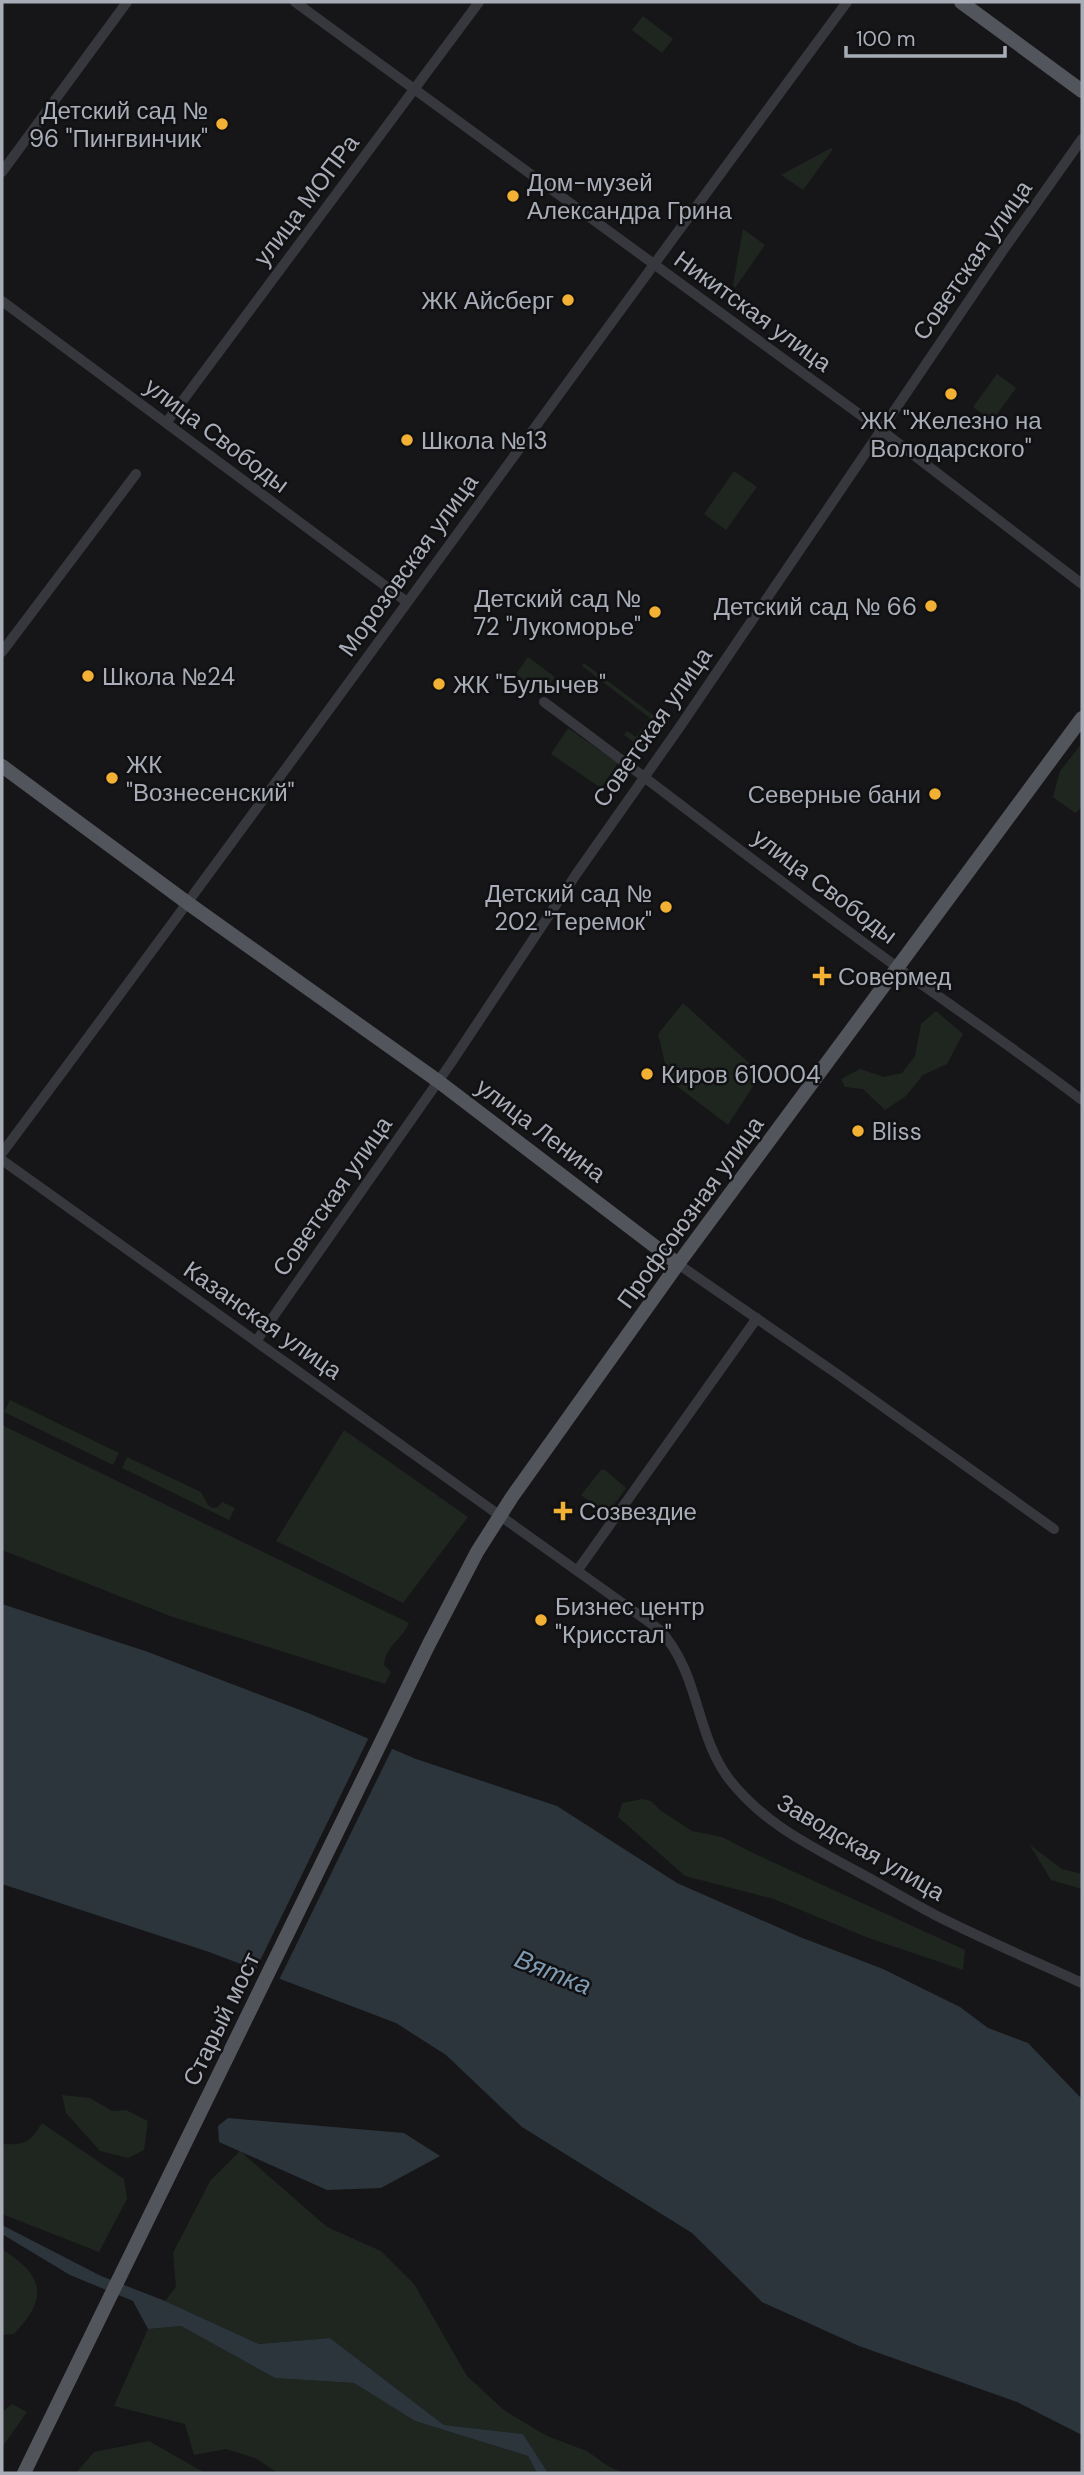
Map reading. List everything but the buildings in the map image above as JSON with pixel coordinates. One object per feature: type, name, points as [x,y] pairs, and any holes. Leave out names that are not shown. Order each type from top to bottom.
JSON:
[{"type":"main road","points":[[961,2],[1082,92]]},
{"type":"main road","name":"Профсоюзная улица","points":[[429,1644],[477,1552],[499,1517],[678,1264],[1082,718]]},
{"type":"main road","name":"улица Ленина","points":[[2,766],[189,904],[438,1081],[678,1264]]},
{"type":"main road","name":"Старый мост","points":[[24,2473],[429,1644]]},
{"type":"street","points":[[2,172],[127,2]]},
{"type":"street","name":"Никитская улица","points":[[295,2],[881,430],[1082,584]]},
{"type":"street","name":"улица МОПРа","points":[[166,423],[480,2]]},
{"type":"street","name":"Морозовская улица","points":[[2,1153],[189,904],[847,2]]},
{"type":"street","name":"Советская улица","points":[[257,1340],[438,1081],[644,775],[679,728],[1004,249],[1082,139]]},
{"type":"street","name":"улица Свободы","points":[[2,301],[407,602]]},
{"type":"street","points":[[2,652],[135,474]]},
{"type":"street","name":"улица Свободы","points":[[544,702],[898,967],[1025,1056],[1082,1100]]},
{"type":"street","name":"Казанская улица","points":[[2,1160],[257,1340],[499,1517]]},
{"type":"street","name":"улица Ленина","points":[[678,1264],[1054,1529]]},
{"type":"street","points":[[577,1571],[757,1318]]},
{"type":"street","name":"Заводская улица","points":[[499,1517],[648,1621],[669,1640],[684,1665],[713,1753],[740,1792],[764,1816],[788,1834],[937,1916],[1082,1983]]},
{"type":"shaded area","points":[[643,16],[673,39],[662,53],[632,30]]},
{"type":"shaded area","points":[[833,149],[803,190],[781,175]]},
{"type":"shaded area","points":[[743,229],[765,245],[735,288],[733,285]]},
{"type":"shaded area","points":[[997,374],[1016,388],[992,421],[973,407]]},
{"type":"shaded area","points":[[734,471],[757,487],[726,530],[704,514]]},
{"type":"shaded area","points":[[528,657],[555,677],[543,694],[516,674]]},
{"type":"shaded area","points":[[584,663],[661,721],[642,748],[624,735],[627,731],[636,737],[650,718],[582,666]]},
{"type":"shaded area","points":[[568,728],[618,763],[601,788],[551,754]]},
{"type":"shaded area","points":[[1082,743],[1082,807],[1075,813],[1053,797],[1060,771]]},
{"type":"shaded area","points":[[683,1003],[761,1074],[728,1125],[669,1080],[658,1034]]},
{"type":"shaded area","points":[[936,1011],[963,1034],[947,1064],[923,1075],[906,1096],[885,1110],[863,1089],[845,1087],[841,1079],[860,1069],[884,1077],[902,1073],[915,1056],[921,1024]]},
{"type":"shaded area","points":[[10,1400],[119,1453],[113,1465],[4,1412]]},
{"type":"shaded area","points":[[2,1425],[409,1623],[385,1658],[384,1665],[391,1672],[385,1684],[170,1616],[2,1550]]},
{"type":"shaded area","points":[[344,1430],[468,1517],[403,1603],[276,1541]]},
{"type":"shaded area","points":[[127,1457],[201,1492],[208,1505],[213,1508],[222,1502],[235,1508],[229,1520],[122,1468]]},
{"type":"shaded area","points":[[601,1470],[605,1470],[626,1488],[609,1512],[604,1512],[581,1495]]},
{"type":"shaded area","points":[[642,1799],[651,1801],[692,1831],[722,1837],[965,1950],[963,1970],[866,1937],[774,1899],[685,1876],[618,1817],[622,1803]]},
{"type":"shaded area","points":[[1030,1845],[1062,1869],[1082,1874],[1082,1889],[1051,1880]]},
{"type":"shaded area","points":[[62,2095],[90,2098],[112,2111],[126,2110],[148,2121],[144,2150],[128,2158],[100,2151],[66,2113]]},
{"type":"shaded area","points":[[42,2123],[124,2179],[127,2199],[99,2252],[2,2214],[2,2144],[26,2141]]},
{"type":"shaded area","points":[[240,2151],[327,2227],[381,2251],[414,2284],[467,2376],[505,2411],[547,2436],[587,2451],[608,2466],[624,2473],[548,2473],[523,2434],[444,2425],[330,2338],[259,2344],[165,2301],[176,2287],[173,2253],[210,2181]]},
{"type":"shaded area","points":[[2,2249],[27,2268],[37,2288],[37,2298],[33,2309],[14,2334],[2,2335]]},
{"type":"shaded area","points":[[181,2326],[275,2378],[354,2383],[415,2421],[528,2456],[537,2473],[278,2473],[255,2458],[226,2449],[194,2455],[185,2424],[114,2406],[148,2329]]},
{"type":"shaded area","points":[[12,2404],[27,2412],[3,2446],[2,2412]]},
{"type":"shaded area","points":[[149,2441],[205,2473],[76,2473],[94,2452]]},
{"type":"water","name":"Вятка","points":[[2,1604],[148,1652],[308,1713],[416,1759],[557,1806],[677,1883],[800,1937],[883,1969],[960,2007],[988,2028],[1028,2043],[1082,2099],[1082,2435],[1017,2402],[859,2346],[762,2302],[692,2233],[522,2127],[446,2055],[396,2023],[209,1952],[2,1884]]},
{"type":"water","points":[[228,2118],[404,2133],[440,2156],[381,2188],[327,2190],[219,2142],[218,2126]]},
{"type":"water","points":[[2,2225],[101,2276],[165,2301],[259,2344],[330,2338],[444,2425],[523,2434],[548,2473],[537,2473],[528,2456],[415,2421],[354,2383],[275,2378],[181,2326],[148,2329],[133,2301],[70,2275],[2,2234]]},
{"type":"pier","points":[[370,1735],[394,1745],[278,1982],[254,1973]]},
{"type":"place","name":"Детский сад № 96 \"Пингвинчик\"","points":[[222,124]]},
{"type":"place","name":"Дом-музей Александра Грина","points":[[513,196]]},
{"type":"place","name":"ЖК Айсберг","points":[[568,300]]},
{"type":"place","name":"ЖК \"Железно на Володарского\"","points":[[951,394]]},
{"type":"place","name":"Школа №13","points":[[407,440]]},
{"type":"place","name":"Детский сад № 66","points":[[931,606]]},
{"type":"place","name":"Детский сад № 72 \"Лукоморье\"","points":[[655,612]]},
{"type":"place","name":"Школа №24","points":[[88,676]]},
{"type":"place","name":"ЖК \"Булычев\"","points":[[439,684]]},
{"type":"place","name":"ЖК \"Вознесенский\"","points":[[112,778]]},
{"type":"place","name":"Северные бани","points":[[935,794]]},
{"type":"place","name":"Детский сад № 202 \"Теремок\"","points":[[666,907]]},
{"type":"place","name":"Совермед","points":[[822,976]]},
{"type":"place","name":"Киров 610004","points":[[647,1074]]},
{"type":"place","name":"Bliss","points":[[858,1131]]},
{"type":"place","name":"Созвездие","points":[[563,1511]]},
{"type":"place","name":"Бизнес центр \"Крисстал\"","points":[[541,1620]]}]
